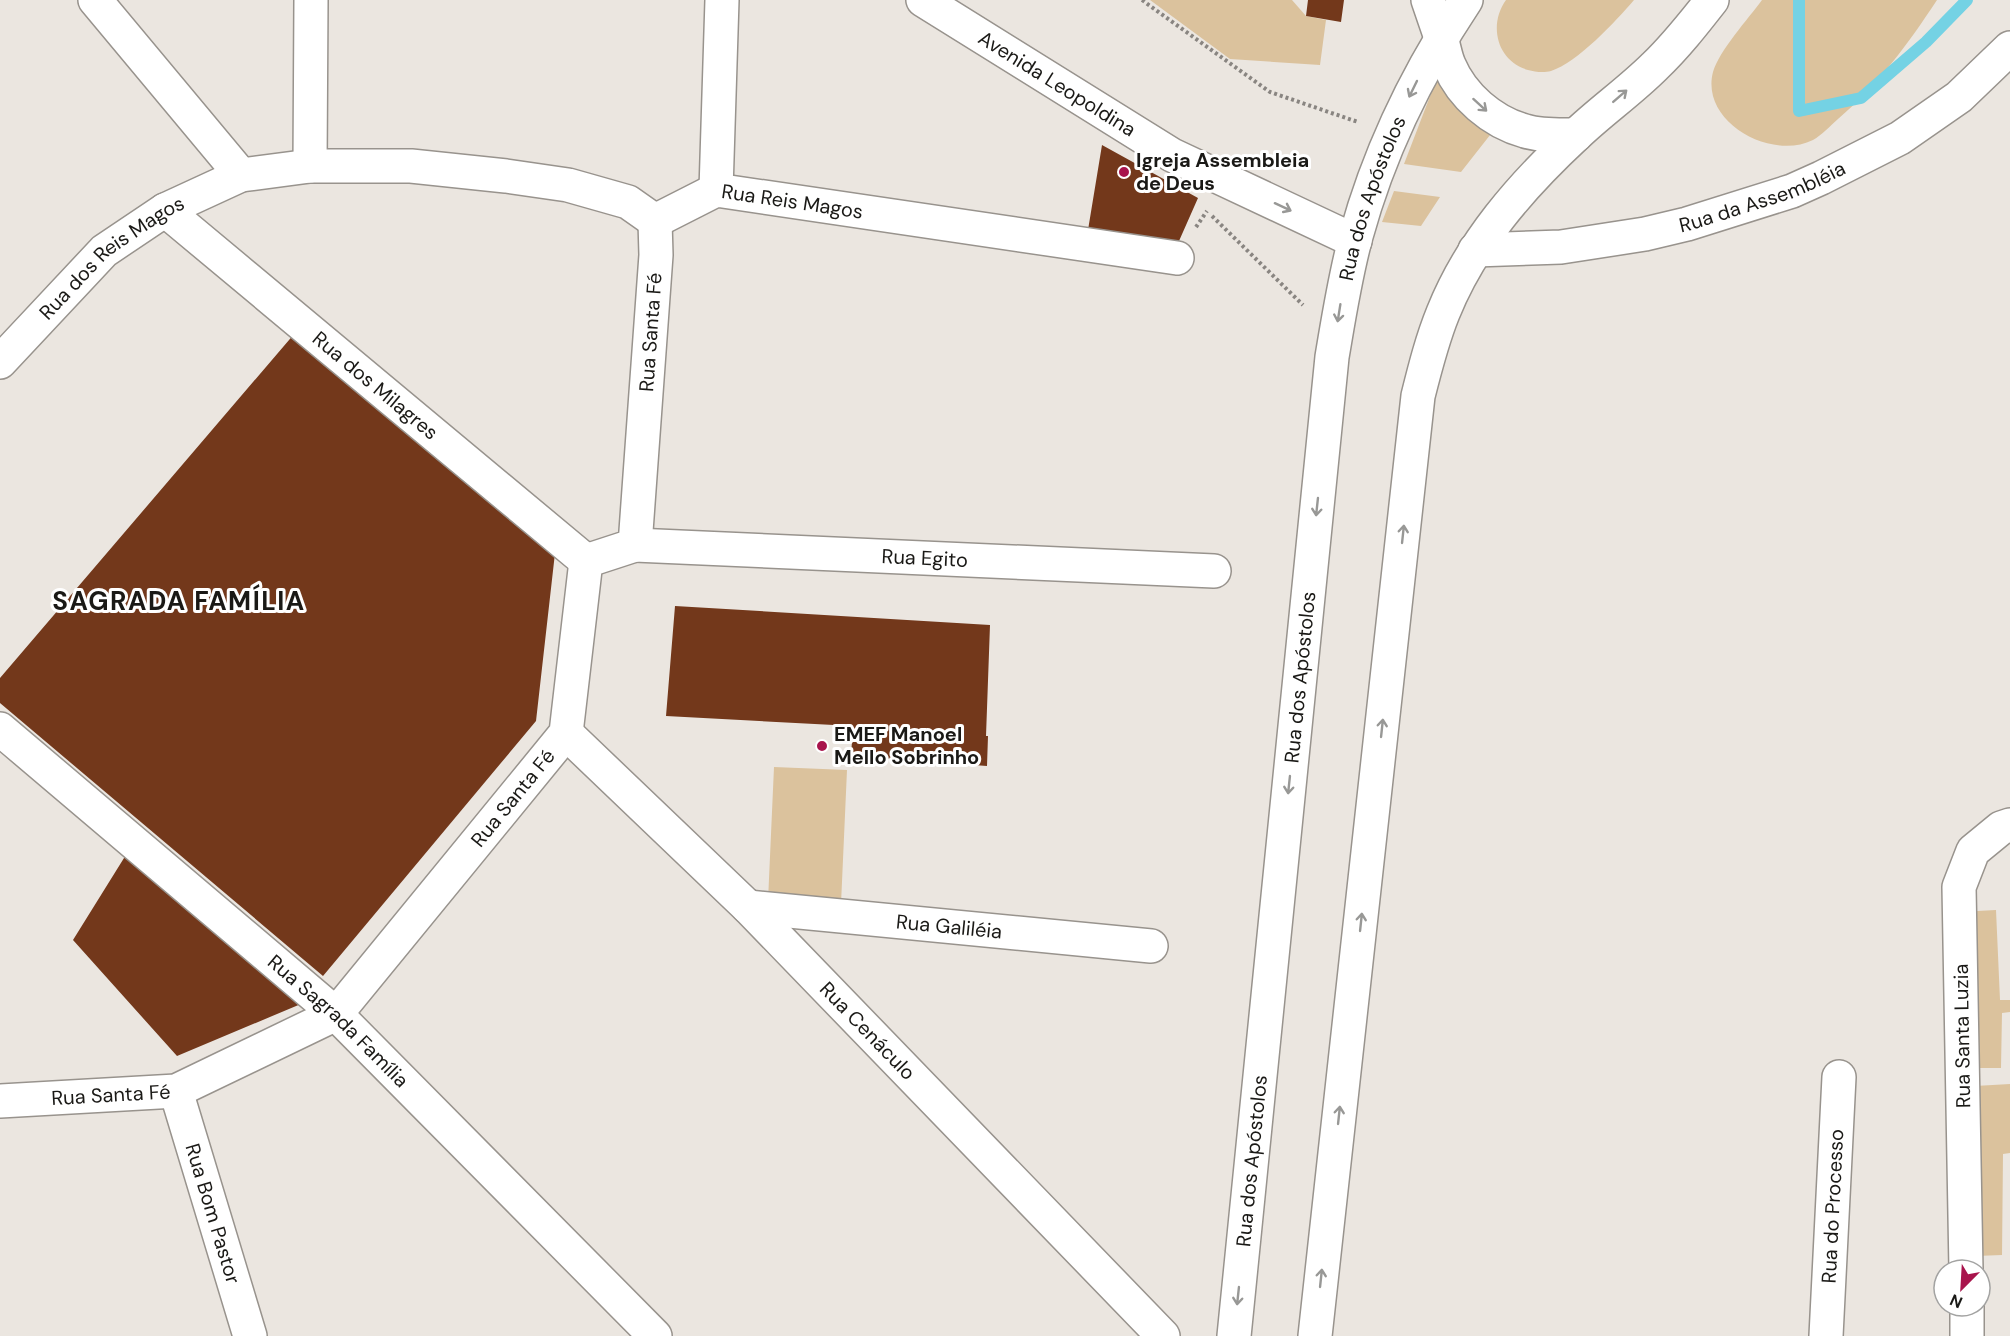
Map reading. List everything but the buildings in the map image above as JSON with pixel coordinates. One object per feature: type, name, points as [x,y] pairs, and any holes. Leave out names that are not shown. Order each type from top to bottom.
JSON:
[{"type":"street","points":[[95,0],[242,175],[310,166],[411,166],[568,185],[628,202],[656,221]]},
{"type":"street","points":[[310,166],[311,0]]},
{"type":"street","points":[[716,190],[722,0]]},
{"type":"street","name":"Avenida Leopoldina","points":[[923,0],[1172,155],[1355,241]]},
{"type":"street","points":[[1428,0],[1449,65],[1462,87],[1480,106],[1501,121],[1524,131],[1550,136],[1576,135]]},
{"type":"street","name":"Rua dos Apóstolos","points":[[1234,1336],[1330,380],[1342,295],[1355,241],[1376,175],[1393,134],[1424,67],[1466,0]]},
{"type":"street","points":[[1315,1336],[1418,396],[1428,354],[1443,312],[1462,272],[1475,250],[1512,200],[1576,135],[1655,67],[1712,0]]},
{"type":"street","name":"Rua da Assembléia","points":[[1475,250],[1561,247],[1645,234],[1687,224],[1807,185],[1900,138],[1959,97],[2010,48]]},
{"type":"street","name":"Rua dos Reis Magos","points":[[0,362],[104,251],[165,210],[242,175]]},
{"type":"street","name":"Rua Reis Magos","points":[[656,221],[716,190],[1177,258]]},
{"type":"street","name":"Rua dos Milagres","points":[[165,210],[586,561]]},
{"type":"street","name":"Rua Santa Fé","points":[[635,545],[656,255],[656,221]]},
{"type":"street","points":[[586,561],[635,545]]},
{"type":"street","name":"Rua Egito","points":[[635,545],[1214,571]]},
{"type":"street","name":"Rua Santa Fé","points":[[0,1101],[176,1091],[336,1014],[566,733],[586,561]]},
{"type":"street","name":"Rua Sagrada Família","points":[[0,729],[336,1014],[655,1336]]},
{"type":"street","name":"Rua Cenáculo","points":[[566,733],[748,907],[1163,1336]]},
{"type":"street","name":"Rua Santa Luzia","points":[[1966,1258],[1959,887],[1972,851],[2001,828],[2010,825]]},
{"type":"street","name":"Rua Galiléia","points":[[748,907],[1151,946]]},
{"type":"street","name":"Rua do Processo","points":[[1826,1336],[1839,1077]]},
{"type":"street","name":"Rua Bom Pastor","points":[[176,1091],[250,1336]]},
{"type":"street","points":[[612,1293],[622,1336]]},
{"type":"street","points":[[1967,1318],[1967,1336]]},
{"type":"path","points":[[1142,0],[1270,92],[1393,134]]},
{"type":"path","points":[[1177,258],[1207,211],[1336,338]]},
{"type":"shaded area","points":[[1150,0],[1292,0],[1306,16],[1326,20],[1320,65],[1230,59]]},
{"type":"shaded area","points":[[1506,0],[1634,0],[1584,51],[1561,67],[1551,71],[1537,72],[1517,65],[1509,59],[1499,41],[1497,20]]},
{"type":"shaded area","points":[[1762,0],[1937,0],[1892,63],[1853,106],[1813,140],[1796,145],[1778,145],[1759,141],[1742,133],[1717,107],[1712,90],[1713,72],[1721,55]]},
{"type":"shaded area","points":[[1437,78],[1494,130],[1461,172],[1404,164]]},
{"type":"shaded area","points":[[1394,191],[1440,197],[1421,226],[1382,222]]},
{"type":"shaded area","points":[[774,767],[847,770],[841,904],[768,901]]},
{"type":"shaded area","points":[[1996,910],[2000,1000],[2010,1000],[2010,1012],[2002,1013],[2001,1068],[1976,1068],[1977,911]]},
{"type":"shaded area","points":[[2010,1084],[2010,1153],[2003,1154],[2002,1255],[1976,1256],[1975,1086]]},
{"type":"waterway","points":[[1799,0],[1799,111],[1861,98],[1926,42],[1967,0]]},
{"type":"place","name":"Igreja Assembleia de Deus","points":[[1124,172]]},
{"type":"place","name":"EMEF Manoel Mello Sobrinho","points":[[822,746]]},
{"type":"district","name":"SAGRADA FAMÍLIA","points":[[179,601]]}]
